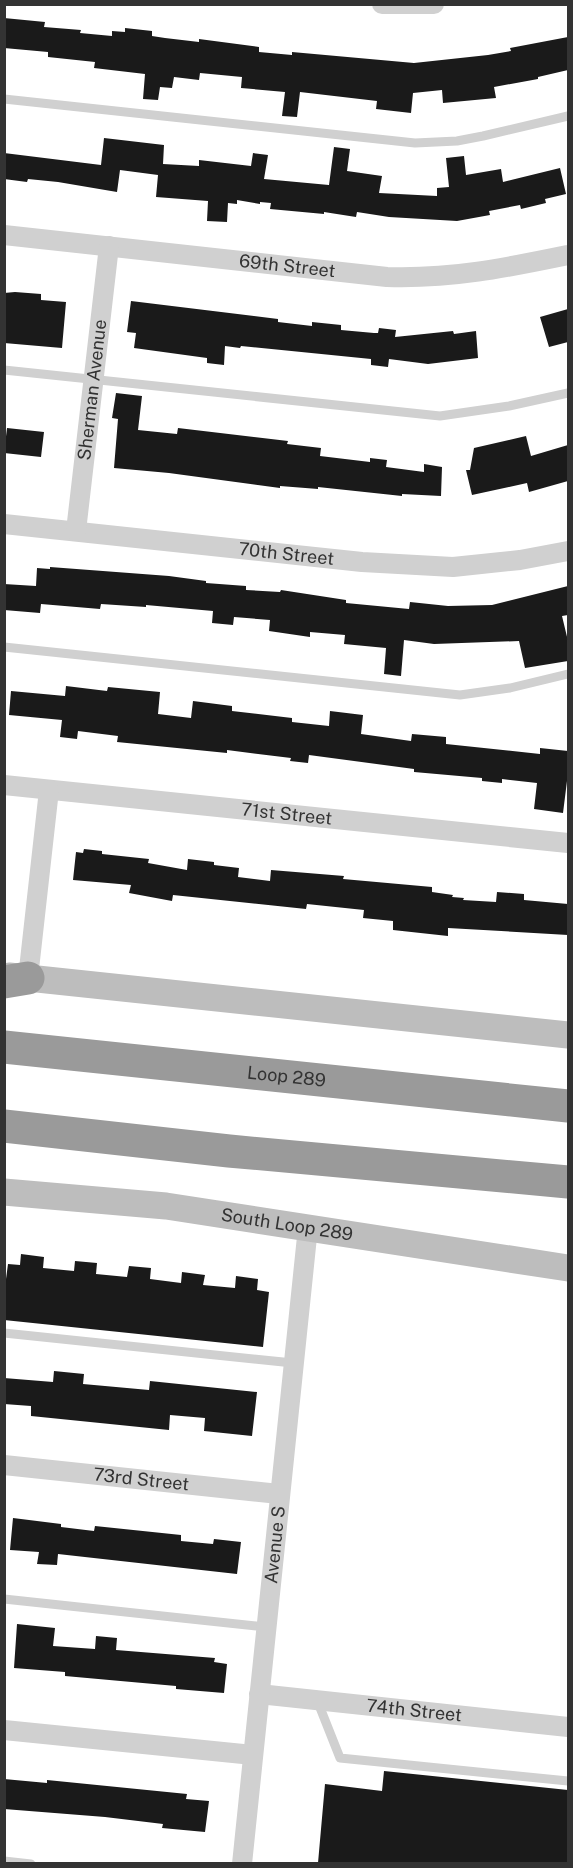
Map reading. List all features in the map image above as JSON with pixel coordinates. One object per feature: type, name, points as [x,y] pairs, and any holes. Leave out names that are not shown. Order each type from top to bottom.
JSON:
[{"type":"highway","name":"Loop 289","points":[[4,1047],[568,1106]]},
{"type":"highway","points":[[4,1126],[229,1151],[568,1182]]},
{"type":"main road","points":[[12,978],[568,1035]]},
{"type":"main road","name":"South Loop 289","points":[[4,1192],[166,1206],[568,1268]]},
{"type":"street","points":[[382,4],[434,4]]},
{"type":"street","name":"69th Street","points":[[4,236],[387,277],[420,278],[479,273],[568,255]]},
{"type":"street","name":"Sherman Avenue","points":[[76,531],[109,246]]},
{"type":"street","name":"70th Street","points":[[4,524],[362,562],[453,567],[520,560],[568,551]]},
{"type":"street","name":"71st Street","points":[[4,785],[568,843]]},
{"type":"street","points":[[12,978],[49,790]]},
{"type":"street","name":"Avenue S","points":[[242,1863],[308,1227]]},
{"type":"street","name":"73rd Street","points":[[4,1465],[279,1494]]},
{"type":"street","name":"74th Street","points":[[259,1694],[568,1727]]},
{"type":"street","points":[[4,1730],[253,1755]]},
{"type":"lane","points":[[4,99],[416,143],[457,141],[568,116]]},
{"type":"lane","points":[[4,370],[440,416],[509,406],[568,393]]},
{"type":"lane","points":[[4,647],[460,695],[510,688],[568,674]]},
{"type":"lane","points":[[4,1333],[293,1363]]},
{"type":"lane","points":[[4,1599],[266,1627]]},
{"type":"lane","points":[[316,1700],[340,1758],[568,1781]]},
{"type":"lane","points":[[4,1861],[32,1863]]},
{"type":"building","points":[[4,18],[45,22],[44,27],[81,30],[80,33],[112,36],[112,31],[125,32],[125,28],[152,31],[152,36],[165,38],[199,42],[199,39],[259,47],[259,52],[292,55],[292,52],[414,63],[488,55],[511,51],[510,48],[568,37],[568,70],[538,77],[538,79],[494,87],[496,98],[443,103],[442,90],[413,93],[411,113],[376,109],[377,101],[300,92],[297,117],[282,116],[285,92],[241,88],[242,77],[200,73],[199,80],[174,77],[172,88],[160,87],[158,100],[143,99],[145,74],[94,68],[95,62],[48,57],[48,52],[4,48]]},
{"type":"building","points":[[104,138],[164,145],[163,164],[199,166],[199,160],[251,166],[253,153],[268,155],[264,179],[329,185],[334,147],[350,149],[347,171],[382,176],[379,193],[437,196],[437,188],[449,187],[446,158],[464,156],[466,175],[501,169],[503,182],[560,168],[566,194],[545,199],[546,203],[521,209],[520,205],[489,211],[490,215],[457,221],[389,217],[357,212],[356,217],[324,212],[324,214],[270,209],[271,203],[260,202],[260,204],[237,200],[237,204],[228,203],[227,222],[207,221],[208,201],[156,197],[158,175],[120,170],[117,192],[58,182],[4,179],[4,153],[101,165]]},
{"type":"building","points":[[4,293],[41,294],[41,300],[66,302],[62,348],[4,343]]},
{"type":"building","points":[[131,301],[278,319],[278,322],[312,326],[312,322],[341,325],[341,330],[378,333],[379,328],[396,330],[395,337],[476,331],[478,358],[428,364],[389,359],[388,367],[371,365],[371,359],[225,346],[224,365],[207,363],[207,358],[134,348],[136,333],[127,332]]},
{"type":"building","points":[[568,309],[568,342],[549,347],[540,317]]},
{"type":"building","points":[[116,393],[142,396],[138,430],[177,434],[178,428],[288,441],[287,444],[321,448],[320,456],[370,462],[370,458],[387,460],[386,467],[424,472],[424,464],[442,467],[441,496],[402,494],[402,496],[318,487],[318,489],[280,486],[280,488],[114,468],[118,419],[112,418]]},
{"type":"building","points":[[7,428],[44,432],[41,457],[4,453]]},
{"type":"building","points":[[526,436],[531,456],[568,445],[568,481],[529,492],[527,483],[472,495],[466,470],[470,470],[474,448]]},
{"type":"building","points":[[50,567],[169,576],[206,581],[206,583],[246,586],[246,590],[280,592],[281,590],[346,600],[346,603],[409,609],[410,602],[448,606],[492,605],[568,586],[568,615],[562,616],[568,641],[568,661],[525,668],[519,641],[434,644],[404,640],[401,676],[384,674],[386,648],[344,644],[345,635],[310,632],[310,637],[269,631],[270,620],[234,617],[233,625],[212,623],[213,611],[146,605],[146,607],[101,604],[100,609],[41,604],[40,613],[4,610],[4,584],[36,586],[37,568],[50,569]]},
{"type":"building","points":[[66,686],[107,691],[108,687],[160,692],[158,714],[191,718],[193,701],[232,706],[232,711],[292,718],[292,722],[329,726],[330,711],[363,715],[361,734],[411,741],[412,734],[446,737],[446,744],[540,754],[540,748],[568,751],[568,781],[563,813],[534,809],[537,783],[502,779],[502,783],[482,781],[482,778],[414,772],[414,769],[309,755],[308,763],[290,761],[291,758],[227,750],[227,753],[117,742],[118,736],[78,731],[77,739],[60,737],[62,720],[9,715],[11,691],[65,696]]},
{"type":"building","points":[[84,849],[102,851],[102,854],[149,859],[148,863],[187,870],[188,859],[214,862],[214,865],[239,868],[238,877],[270,881],[271,870],[432,887],[432,892],[453,895],[452,897],[464,898],[463,900],[496,902],[497,892],[524,894],[524,900],[568,904],[568,935],[448,928],[448,936],[393,930],[393,921],[363,918],[364,910],[307,904],[306,909],[173,895],[172,901],[129,893],[131,885],[73,880],[76,852],[83,853]]},
{"type":"building","points":[[21,1254],[44,1257],[43,1268],[74,1271],[75,1261],[97,1263],[96,1274],[127,1277],[129,1266],[151,1268],[150,1279],[181,1283],[182,1272],[205,1275],[203,1285],[235,1288],[236,1276],[258,1279],[257,1290],[269,1292],[263,1347],[4,1320],[4,1294],[8,1264],[20,1265]]},
{"type":"building","points":[[54,1371],[84,1374],[83,1384],[149,1390],[150,1381],[257,1392],[252,1436],[204,1431],[205,1418],[170,1415],[169,1430],[31,1416],[31,1406],[4,1404],[4,1378],[53,1382]]},
{"type":"building","points":[[13,1518],[94,1531],[95,1526],[181,1535],[181,1541],[213,1544],[214,1539],[241,1542],[237,1574],[58,1554],[57,1565],[37,1564],[39,1552],[10,1550]]},
{"type":"building","points":[[17,1624],[55,1628],[53,1646],[95,1649],[96,1636],[117,1638],[116,1650],[215,1658],[214,1662],[227,1664],[224,1693],[176,1689],[176,1686],[65,1676],[65,1672],[14,1668]]},
{"type":"building","points":[[384,1771],[568,1790],[568,1863],[318,1863],[325,1784],[382,1791]]},
{"type":"building","points":[[4,1779],[47,1783],[47,1780],[187,1794],[186,1799],[209,1801],[205,1832],[162,1828],[163,1824],[105,1817],[4,1809]]}]
